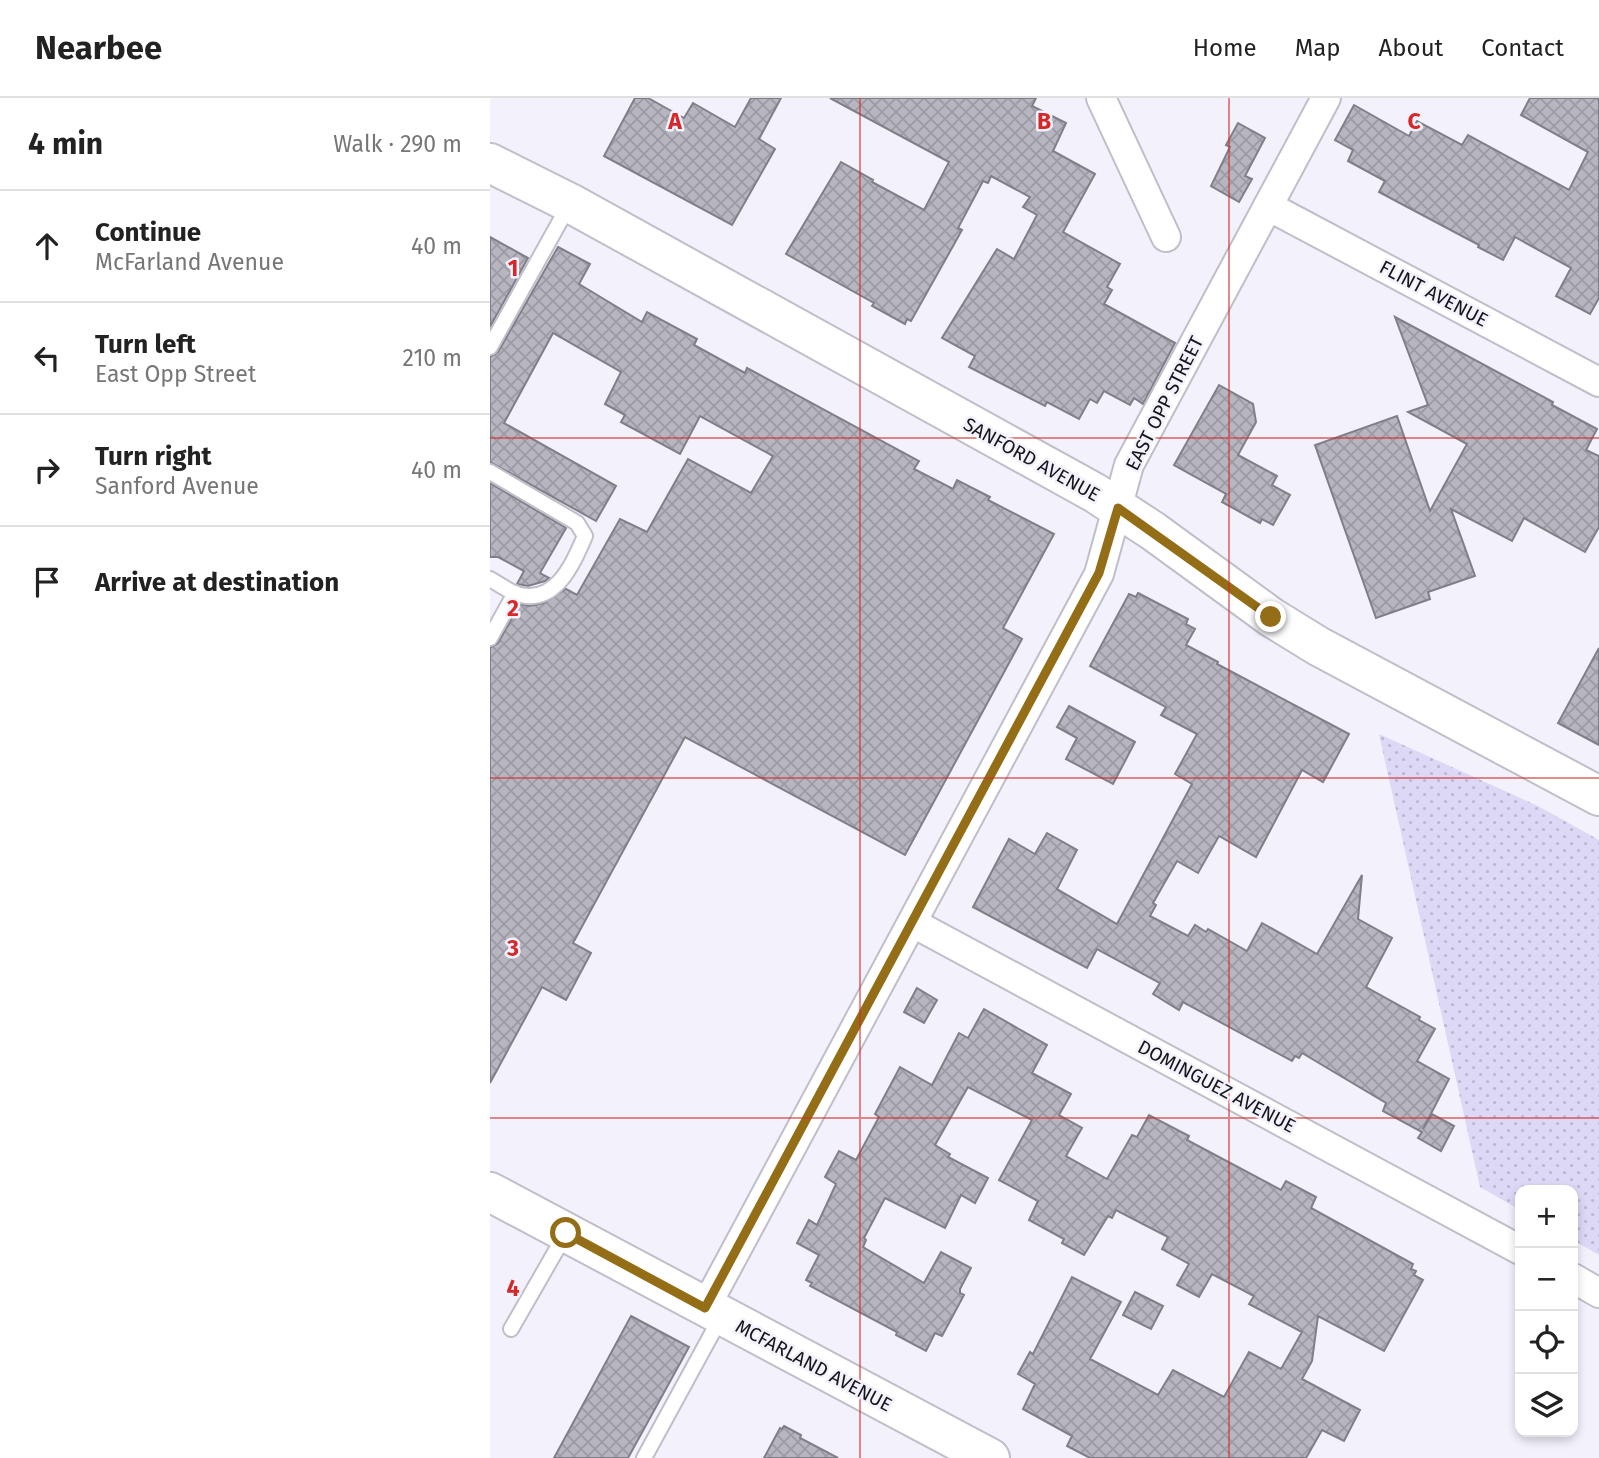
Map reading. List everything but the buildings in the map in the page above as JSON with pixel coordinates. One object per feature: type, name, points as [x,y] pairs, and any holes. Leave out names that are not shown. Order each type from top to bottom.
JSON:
[{"type":"street","points":[[1101,98],[1166,237]]},
{"type":"street","name":"EAST OPP STREET","points":[[714,1312],[913,923],[1099,573],[1129,464],[1326,98]]},
{"type":"street","name":"SANFORD AVENUE","points":[[490,163],[570,203],[1118,508],[1271,617],[1318,646],[1599,796]]},
{"type":"street","name":"FLINT AVENUE","points":[[1268,206],[1599,382]]},
{"type":"street","name":"DOMINGUEZ AVENUE","points":[[913,923],[1516,1248]]},
{"type":"street","name":"MCFARLAND AVENUE","points":[[490,1192],[990,1458]]},
{"type":"street","points":[[1578,1281],[1599,1293]]},
{"type":"lane","points":[[490,347],[570,203]]},
{"type":"lane","points":[[490,472],[577,523],[585,536],[571,568],[552,590],[538,597],[515,593],[490,579]]},
{"type":"lane","points":[[490,638],[515,593]]},
{"type":"lane","points":[[511,1329],[566,1233]]},
{"type":"lane","points":[[643,1458],[714,1312]]},
{"type":"shaded area","points":[[1379,734],[1538,806],[1599,840],[1599,1255],[1578,1243],[1578,1185],[1515,1185],[1515,1207],[1480,1187]]},
{"type":"route","points":[[566,1233],[705,1308],[1099,573],[1118,508],[1271,617]]}]
